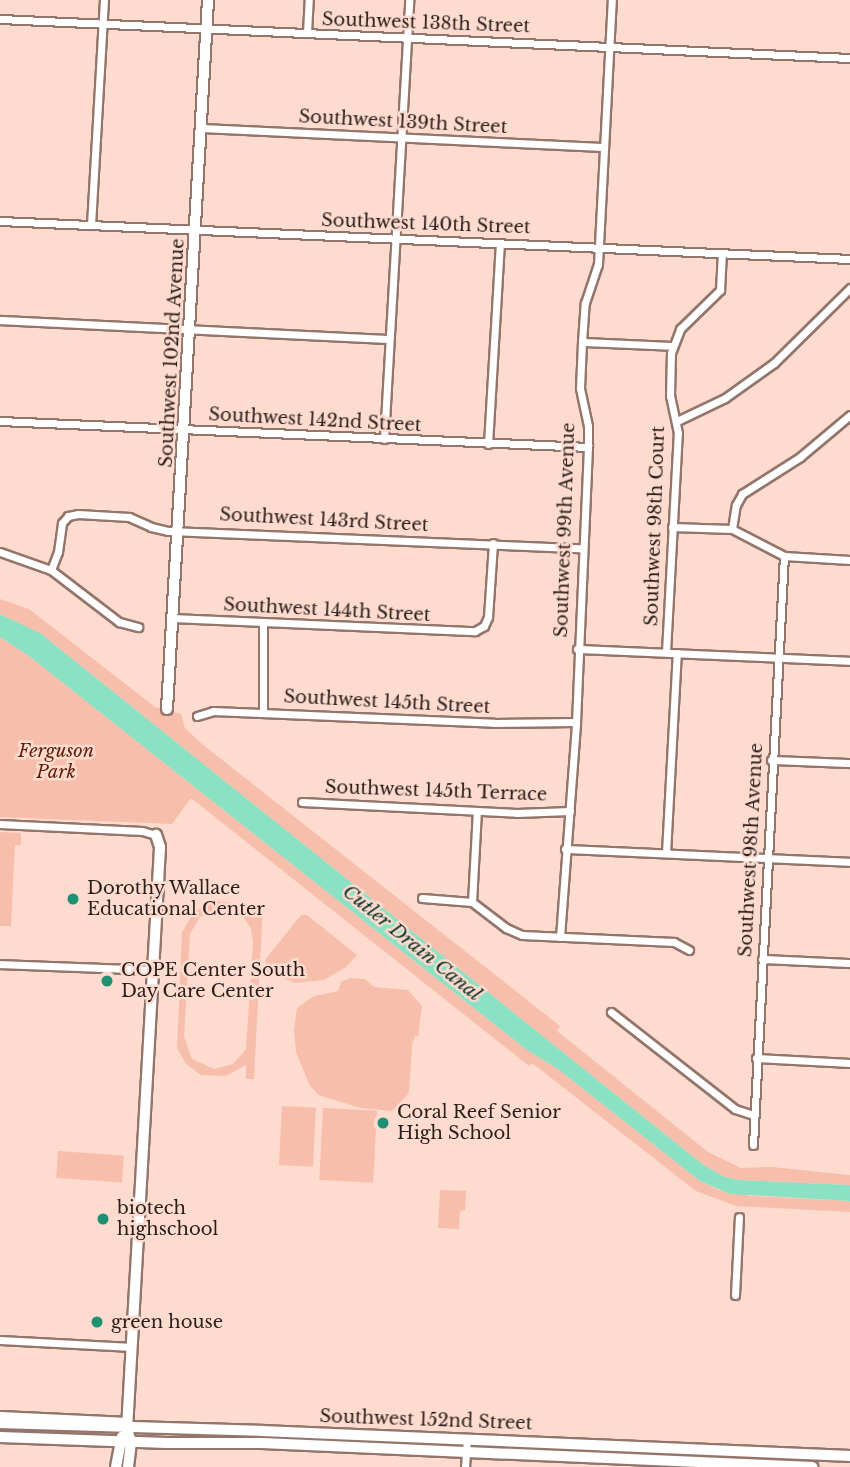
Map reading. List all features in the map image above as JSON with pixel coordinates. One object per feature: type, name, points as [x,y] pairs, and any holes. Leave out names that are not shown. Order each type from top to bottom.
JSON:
[{"type":"main road","name":"Southwest 152nd Street","points":[[0,1423],[128,1425],[850,1456]]},
{"type":"main road","name":"Southwest 152nd Street","points":[[0,1437],[125,1442],[262,1443],[812,1467]]},
{"type":"street","points":[[91,225],[104,0]]},
{"type":"street","name":"Southwest 102nd Avenue","points":[[167,709],[208,0]]},
{"type":"street","points":[[307,33],[309,0]]},
{"type":"street","points":[[384,439],[409,0]]},
{"type":"street","name":"Southwest 99th Avenue","points":[[560,937],[576,722],[588,425],[580,388],[582,342],[585,303],[597,272],[612,0]]},
{"type":"street","name":"Southwest 138th Street","points":[[0,19],[850,58]]},
{"type":"street","name":"Southwest 139th Street","points":[[200,128],[604,146]]},
{"type":"street","name":"Southwest 140th Street","points":[[0,221],[850,259]]},
{"type":"street","points":[[488,444],[500,243]]},
{"type":"street","name":"Southwest 98th Court","points":[[666,652],[677,421],[669,391],[673,346],[680,329],[720,290],[722,253]]},
{"type":"street","points":[[677,421],[725,398],[764,371],[845,296],[850,288]]},
{"type":"street","points":[[0,320],[389,339]]},
{"type":"street","points":[[582,342],[673,346]]},
{"type":"street","points":[[732,529],[736,505],[742,494],[800,457],[850,415]]},
{"type":"street","name":"Southwest 142nd Street","points":[[0,421],[587,447]]},
{"type":"street","name":"Southwest 143rd Street","points":[[51,570],[59,549],[61,525],[68,516],[81,514],[127,516],[154,528],[178,530],[582,548]]},
{"type":"street","points":[[672,527],[732,529],[784,556],[850,560]]},
{"type":"street","name":"Southwest 144th Street","points":[[172,618],[468,632],[481,629],[489,613],[493,543]]},
{"type":"street","points":[[0,552],[51,570],[119,622],[138,627]]},
{"type":"street","name":"Southwest 98th Avenue","points":[[753,1145],[752,1115],[784,556]]},
{"type":"street","points":[[263,623],[263,712]]},
{"type":"street","points":[[577,649],[850,661]]},
{"type":"street","points":[[666,853],[677,653]]},
{"type":"street","name":"Southwest 145th Street","points":[[197,716],[213,710],[494,723],[576,722]]},
{"type":"street","points":[[771,760],[850,763]]},
{"type":"street","name":"Southwest 145th Terrace","points":[[302,802],[477,811],[570,811]]},
{"type":"street","points":[[472,902],[477,811]]},
{"type":"street","points":[[0,824],[142,831],[156,835],[160,847],[128,1425],[116,1467]]},
{"type":"street","points":[[565,849],[850,862]]},
{"type":"street","points":[[422,898],[472,902],[514,932],[560,937],[674,942],[689,950]]},
{"type":"street","points":[[762,960],[850,963]]},
{"type":"street","points":[[0,964],[153,970]]},
{"type":"street","points":[[611,1012],[735,1109],[752,1115]]},
{"type":"street","points":[[757,1058],[850,1063]]},
{"type":"street","points":[[735,1295],[739,1217]]},
{"type":"street","points":[[0,1340],[132,1347]]},
{"type":"street","points":[[0,1415],[128,1425]]},
{"type":"street","points":[[465,1467],[467,1439]]},
{"type":"street","points":[[125,1442],[128,1467]]},
{"type":"green space","points":[[0,599],[29,609],[155,707],[181,714],[185,728],[202,744],[560,1026],[557,1031],[708,1152],[741,1168],[772,1167],[850,1175],[850,1185],[738,1180],[722,1176],[701,1163],[40,633],[0,614]]},
{"type":"green space","name":"Ferguson Park","points":[[0,637],[29,656],[527,1050],[558,1069],[700,1181],[719,1190],[751,1196],[850,1201],[850,1212],[736,1206],[696,1191],[532,1063],[529,1066],[191,798],[172,824],[0,817]]},
{"type":"green space","points":[[0,832],[21,833],[21,845],[15,845],[11,926],[0,926]]},
{"type":"green space","points":[[217,901],[236,903],[254,918],[256,904],[263,904],[254,1079],[246,1079],[246,1065],[226,1076],[201,1075],[186,1064],[177,1048],[182,932],[195,911]],"holes":[[[218,909],[242,916],[251,928],[253,943],[246,1049],[233,1064],[214,1069],[192,1059],[184,1036],[190,934],[200,917]]]},
{"type":"green space","points":[[301,915],[307,915],[357,955],[346,967],[324,980],[295,983],[268,971],[265,960]]},
{"type":"green space","points":[[351,978],[365,979],[374,987],[408,990],[422,1006],[418,1036],[415,1036],[412,1045],[409,1093],[392,1111],[361,1108],[318,1095],[309,1084],[296,1052],[294,1030],[297,1008],[314,996],[338,991],[341,982]]},
{"type":"green space","points":[[282,1106],[316,1108],[313,1167],[279,1165]]},
{"type":"green space","points":[[323,1108],[377,1111],[373,1183],[319,1180]]},
{"type":"green space","points":[[58,1151],[124,1156],[122,1183],[56,1178]]},
{"type":"green space","points":[[440,1190],[466,1191],[465,1210],[460,1211],[459,1229],[438,1228]]},
{"type":"water","name":"Cutler Drain Canal","points":[[0,614],[40,633],[701,1163],[722,1176],[738,1180],[850,1185],[850,1201],[730,1194],[700,1181],[558,1069],[527,1050],[29,656],[0,637]]},
{"type":"place","name":"Dorothy Wallace Educational Center","points":[[73,899]]},
{"type":"place","name":"COPE Center South Day Care Center","points":[[107,981]]},
{"type":"place","name":"Coral Reef Senior High School","points":[[383,1123]]},
{"type":"place","name":"biotech highschool","points":[[103,1219]]},
{"type":"place","name":"green house","points":[[97,1322]]}]
